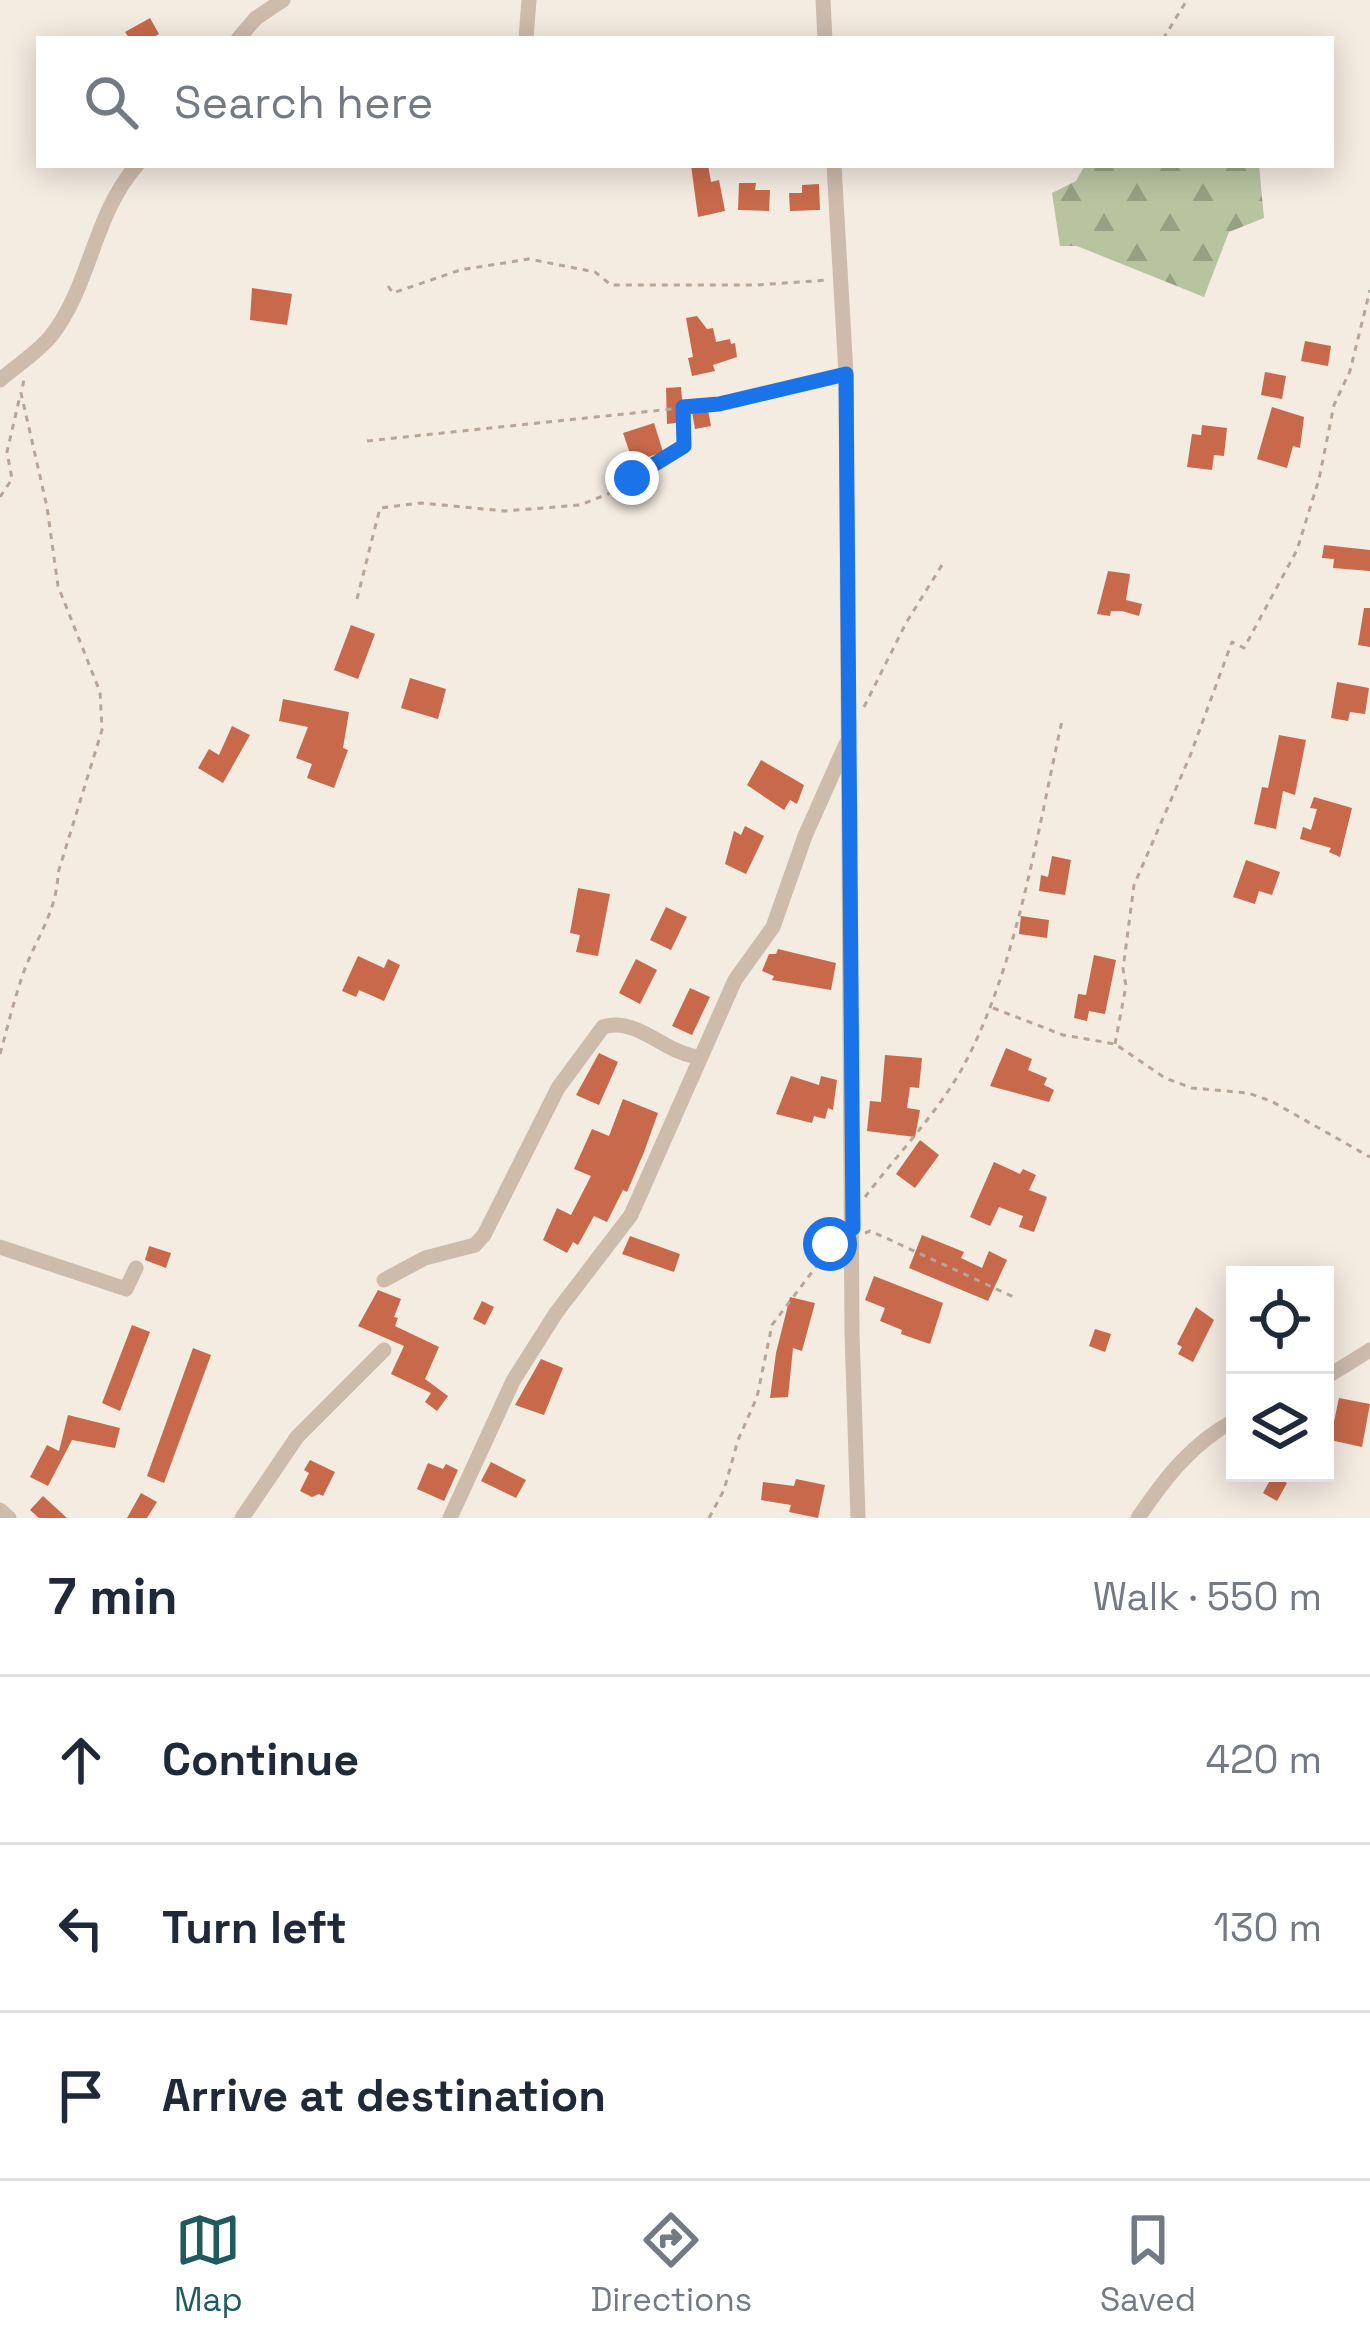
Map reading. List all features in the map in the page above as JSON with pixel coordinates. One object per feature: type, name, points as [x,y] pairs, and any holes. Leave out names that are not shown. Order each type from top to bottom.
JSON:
[{"type":"street","points":[[241,36],[256,18],[284,0]]},
{"type":"street","points":[[526,36],[529,0]]},
{"type":"street","points":[[823,0],[825,36]]},
{"type":"street","points":[[0,380],[49,338],[67,310],[104,213],[134,168]]},
{"type":"street","points":[[834,168],[846,374],[858,1518]]},
{"type":"street","points":[[450,1518],[512,1381],[556,1313],[632,1215],[735,980],[773,927],[805,836],[850,736]]},
{"type":"street","points":[[384,1280],[425,1258],[475,1245],[484,1235],[558,1088],[603,1027],[623,1025],[679,1053],[700,1057]]},
{"type":"street","points":[[0,1247],[126,1289],[136,1268]]},
{"type":"street","points":[[242,1518],[296,1436],[384,1350]]},
{"type":"street","points":[[1331,1374],[1370,1350]]},
{"type":"street","points":[[1138,1518],[1204,1437],[1226,1425]]},
{"type":"street","points":[[0,1510],[9,1518]]},
{"type":"path","points":[[1165,36],[1187,0]]},
{"type":"path","points":[[388,286],[393,292],[460,270],[529,259],[595,272],[611,285],[758,286],[842,279]]},
{"type":"path","points":[[1115,1044],[1126,986],[1123,969],[1134,885],[1190,756],[1232,642],[1244,648],[1298,550],[1334,405],[1350,371],[1370,290]]},
{"type":"path","points":[[0,497],[11,479],[7,452],[29,355]]},
{"type":"path","points":[[367,441],[719,404],[846,374]]},
{"type":"path","points":[[0,1054],[22,975],[57,894],[58,873],[102,730],[100,692],[58,586],[47,507],[21,393]]},
{"type":"path","points":[[357,599],[380,508],[421,503],[505,512],[580,506],[684,446],[683,407]]},
{"type":"path","points":[[850,736],[906,622],[942,565]]},
{"type":"path","points":[[709,1518],[724,1490],[757,1397],[772,1325],[830,1244],[853,1227],[961,1070],[992,1008],[1062,721]]},
{"type":"path","points":[[992,1008],[1063,1035],[1115,1044],[1176,1082],[1271,1101],[1370,1157]]},
{"type":"path","points":[[853,1227],[1016,1298]]},
{"type":"green space","points":[[1083,168],[1259,168],[1264,218],[1229,232],[1204,297],[1077,246],[1060,246],[1052,193],[1076,181]]},
{"type":"building","points":[[150,18],[159,34],[128,36],[125,32]]},
{"type":"building","points":[[691,168],[709,168],[711,182],[719,180],[725,211],[698,217]]},
{"type":"building","points":[[739,183],[756,183],[755,190],[770,190],[769,211],[738,210]]},
{"type":"building","points":[[819,184],[820,210],[790,211],[789,193],[802,193],[802,185]]},
{"type":"building","points":[[252,288],[292,294],[287,325],[250,320]]},
{"type":"building","points":[[697,316],[707,329],[713,328],[716,342],[730,339],[735,343],[737,357],[713,365],[715,371],[692,376],[686,318]]},
{"type":"building","points":[[1305,341],[1331,346],[1328,366],[1301,361]]},
{"type":"building","points":[[1265,372],[1286,376],[1282,399],[1261,395]]},
{"type":"building","points":[[681,387],[684,422],[667,424],[666,388]]},
{"type":"building","points":[[1272,407],[1304,417],[1300,448],[1293,446],[1287,468],[1257,459]]},
{"type":"building","points":[[708,410],[711,426],[695,429],[692,412]]},
{"type":"building","points":[[654,423],[663,452],[633,462],[623,433]]},
{"type":"building","points":[[1202,425],[1227,428],[1224,456],[1214,455],[1212,470],[1187,467],[1192,434],[1201,435]]},
{"type":"building","points":[[1324,545],[1370,550],[1370,571],[1333,568],[1334,559],[1322,558]]},
{"type":"building","points":[[1108,571],[1130,574],[1126,600],[1142,604],[1139,616],[1122,611],[1097,614]]},
{"type":"building","points":[[1364,608],[1370,608],[1370,647],[1358,645]]},
{"type":"building","points":[[351,625],[375,634],[358,679],[334,670]]},
{"type":"building","points":[[410,678],[446,689],[438,719],[401,708]]},
{"type":"building","points":[[1337,682],[1369,688],[1365,714],[1350,712],[1348,721],[1331,718]]},
{"type":"building","points":[[283,699],[349,712],[343,748],[348,750],[334,788],[307,778],[312,764],[296,758],[308,727],[279,721]]},
{"type":"building","points":[[232,726],[250,735],[223,783],[198,768],[209,749],[219,755]]},
{"type":"building","points":[[1279,735],[1306,740],[1295,795],[1283,791],[1276,829],[1254,824],[1262,787],[1268,788]]},
{"type":"building","points":[[761,760],[804,785],[797,804],[790,800],[784,810],[747,785]]},
{"type":"building","points":[[1314,797],[1352,808],[1340,857],[1329,852],[1331,848],[1300,839],[1303,827],[1311,830],[1317,809],[1310,808]]},
{"type":"building","points":[[745,826],[764,836],[746,874],[725,864],[734,831],[741,835]]},
{"type":"building","points":[[1052,856],[1071,860],[1065,895],[1039,891],[1041,875],[1048,877]]},
{"type":"building","points":[[1246,860],[1280,872],[1272,895],[1259,891],[1255,904],[1233,897]]},
{"type":"building","points":[[578,888],[610,894],[598,956],[576,952],[580,935],[570,933]]},
{"type":"building","points":[[666,907],[687,917],[671,950],[650,940]]},
{"type":"building","points":[[1021,916],[1049,920],[1047,938],[1019,934]]},
{"type":"building","points":[[778,949],[836,963],[831,990],[772,980],[774,976],[762,971],[769,954]]},
{"type":"building","points":[[1094,955],[1116,960],[1105,1014],[1089,1011],[1087,1021],[1074,1018],[1078,994],[1086,995]]},
{"type":"building","points":[[358,956],[384,968],[388,959],[400,965],[384,1001],[359,990],[356,997],[342,991]]},
{"type":"building","points":[[636,959],[657,970],[640,1004],[619,993]]},
{"type":"building","points":[[690,988],[710,997],[692,1035],[672,1026]]},
{"type":"building","points":[[1006,1048],[1032,1059],[1028,1070],[1047,1078],[1044,1085],[1054,1090],[1049,1102],[990,1086]]},
{"type":"building","points":[[599,1053],[618,1062],[599,1105],[576,1095]]},
{"type":"building","points":[[885,1055],[922,1058],[919,1088],[910,1087],[907,1108],[920,1110],[915,1137],[867,1131],[870,1101],[881,1102]]},
{"type":"building","points":[[791,1076],[819,1085],[821,1076],[837,1080],[833,1110],[828,1108],[825,1119],[814,1116],[812,1123],[776,1114]]},
{"type":"building","points":[[623,1099],[658,1113],[644,1152],[627,1192],[623,1190],[607,1222],[594,1216],[578,1245],[573,1242],[567,1253],[543,1240],[557,1208],[571,1215],[591,1176],[574,1169],[592,1129],[609,1136]]},
{"type":"building","points":[[920,1140],[939,1155],[915,1188],[896,1174]]},
{"type":"building","points":[[994,1162],[1020,1174],[1023,1169],[1036,1175],[1029,1190],[1047,1197],[1034,1232],[1019,1227],[1023,1216],[999,1207],[990,1226],[970,1217]]},
{"type":"building","points":[[922,1235],[964,1252],[961,1258],[982,1268],[989,1251],[1007,1260],[988,1301],[909,1268]]},
{"type":"building","points":[[630,1236],[680,1254],[674,1272],[622,1254]]},
{"type":"building","points":[[149,1246],[171,1253],[166,1268],[145,1260]]},
{"type":"building","points":[[874,1276],[943,1303],[930,1344],[880,1321],[885,1308],[865,1300]]},
{"type":"building","points":[[378,1290],[401,1299],[395,1326],[439,1347],[425,1379],[448,1396],[437,1411],[425,1402],[431,1393],[391,1374],[404,1346],[358,1326]]},
{"type":"building","points":[[790,1297],[815,1303],[802,1351],[793,1348],[788,1397],[770,1398],[776,1353]]},
{"type":"building","points":[[482,1301],[494,1307],[485,1325],[473,1319]]},
{"type":"building","points":[[1196,1307],[1214,1320],[1193,1362],[1178,1354],[1182,1347],[1177,1344]]},
{"type":"building","points":[[132,1325],[150,1332],[120,1411],[102,1403]]},
{"type":"building","points":[[1095,1329],[1111,1334],[1105,1352],[1089,1346]]},
{"type":"building","points":[[193,1348],[211,1355],[164,1483],[147,1476]]},
{"type":"building","points":[[541,1359],[563,1368],[544,1415],[515,1405]]},
{"type":"building","points":[[1339,1398],[1370,1404],[1362,1447],[1334,1441]]},
{"type":"building","points":[[68,1415],[120,1428],[115,1448],[72,1440],[48,1486],[30,1477],[47,1445],[59,1451]]},
{"type":"building","points":[[310,1460],[335,1472],[323,1496],[300,1491]]},
{"type":"building","points":[[491,1462],[526,1480],[516,1498],[481,1481]]},
{"type":"building","points":[[428,1463],[458,1470],[444,1501],[417,1489]]},
{"type":"building","points":[[796,1479],[825,1485],[818,1518],[789,1512],[791,1505],[761,1500],[763,1482],[794,1486]]},
{"type":"building","points":[[1269,1482],[1287,1483],[1277,1501],[1263,1493]]},
{"type":"building","points":[[141,1493],[157,1502],[147,1518],[127,1518]]},
{"type":"building","points":[[43,1496],[67,1518],[39,1518],[30,1510]]},
{"type":"route","points":[[632,478],[684,446],[683,407],[719,404],[846,374],[853,1228],[830,1244]]}]
